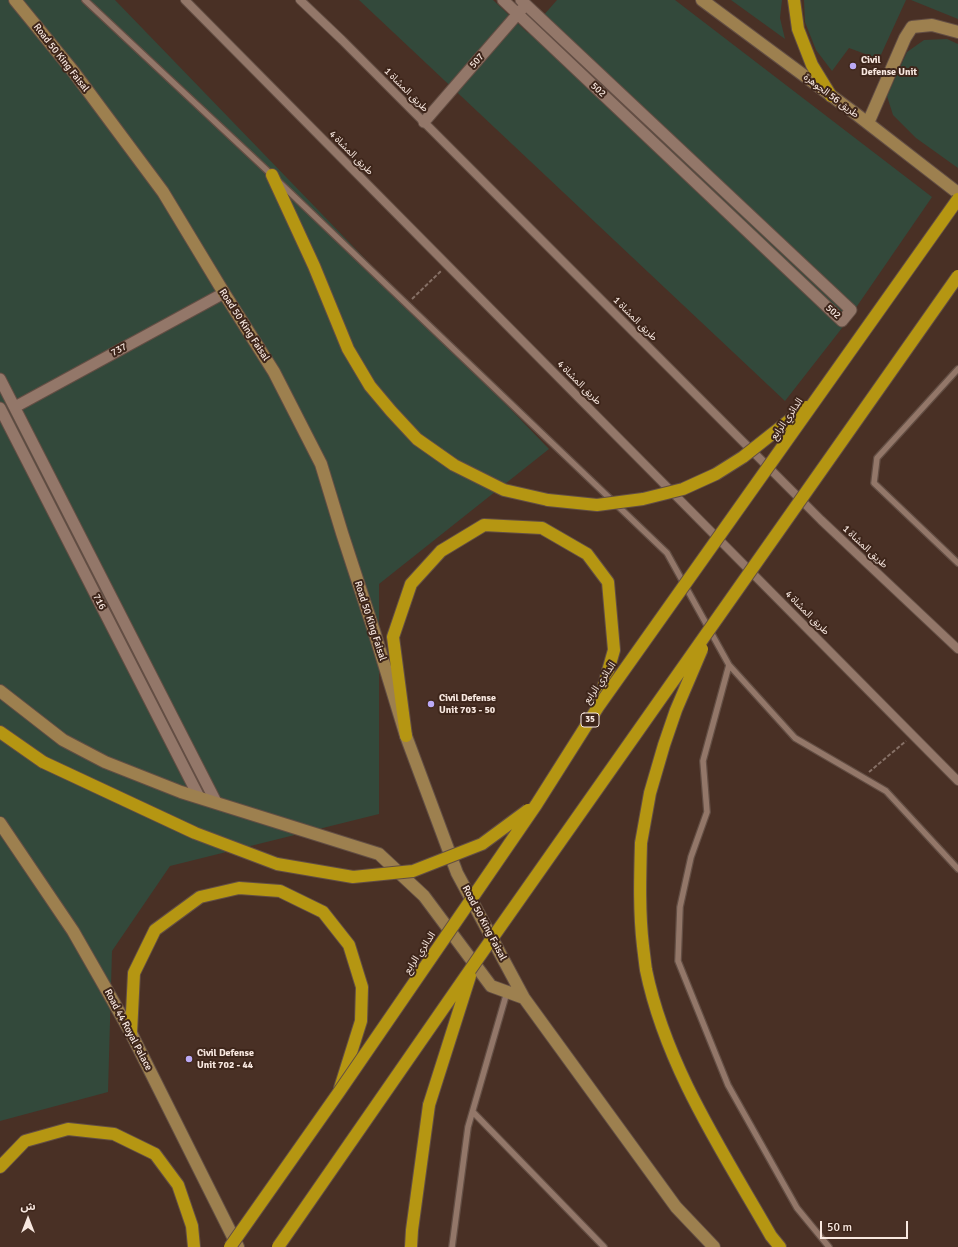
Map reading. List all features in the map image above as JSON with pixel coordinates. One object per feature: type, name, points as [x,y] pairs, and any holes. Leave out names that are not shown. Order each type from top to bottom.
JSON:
[{"type":"highway","points":[[794,0],[798,29],[809,58],[831,96]]},
{"type":"highway","points":[[272,175],[314,266],[348,349],[370,386],[417,439],[454,465],[504,490],[548,500],[597,505],[643,499],[682,489],[716,474],[742,458],[816,399]]},
{"type":"highway","name":"الدائري الرابع","points":[[230,1247],[339,1092],[536,805],[598,707],[958,198]]},
{"type":"highway","points":[[278,1247],[474,964],[958,276]]},
{"type":"highway","points":[[406,736],[394,637],[411,584],[441,551],[484,526],[542,528],[587,554],[608,582],[614,650],[598,707]]},
{"type":"highway","points":[[713,624],[676,710],[650,793],[641,843],[639,890],[640,921],[646,970],[659,1019],[683,1077],[718,1144],[771,1236],[780,1247]]},
{"type":"highway","points":[[0,732],[43,762],[195,832],[277,864],[353,877],[414,871],[482,844],[536,805]]},
{"type":"highway","points":[[131,1033],[134,973],[155,930],[200,897],[240,888],[280,891],[323,912],[349,945],[362,987],[361,1021],[339,1092]]},
{"type":"highway","points":[[411,1247],[429,1105],[474,964]]},
{"type":"highway","points":[[0,1167],[25,1141],[68,1129],[114,1134],[154,1154],[178,1185],[192,1226],[194,1247]]},
{"type":"main road","name":"Road 50 King Faisal","points":[[15,0],[73,71],[163,192],[274,372],[321,464],[406,736],[457,873],[524,998],[676,1207],[714,1247]]},
{"type":"main road","name":"طريق 56 الجوهرة","points":[[702,0],[868,123],[958,193]]},
{"type":"main road","points":[[868,123],[905,38],[912,27],[932,25],[958,32]]},
{"type":"main road","points":[[0,691],[63,740],[105,762],[181,792],[379,854],[424,896],[492,986],[524,998]]},
{"type":"main road","name":"Road 44 Royal Palace","points":[[0,822],[73,931],[131,1033],[238,1247]]},
{"type":"street","name":"طريق المشاة 4","points":[[185,0],[958,781]]},
{"type":"street","name":"طريق المشاة 1","points":[[300,0],[424,122],[821,520],[958,649]]},
{"type":"street","name":"502","points":[[503,0],[842,321],[851,310],[526,2]]},
{"type":"street","name":"507","points":[[424,122],[518,14],[526,2]]},
{"type":"street","name":"737","points":[[15,408],[224,293]]},
{"type":"street","points":[[0,379],[216,802]]},
{"type":"street","name":"716","points":[[0,408],[199,797]]},
{"type":"lane","points":[[85,0],[272,175],[667,552],[729,665],[795,738],[886,791],[958,869]]},
{"type":"lane","points":[[958,369],[877,458],[874,483],[958,563]]},
{"type":"lane","points":[[729,665],[703,761],[707,812],[691,857],[680,907],[678,961],[728,1085],[797,1208],[829,1247]]},
{"type":"lane","points":[[452,1247],[468,1128],[507,992]]},
{"type":"lane","points":[[473,1112],[604,1247]]},
{"type":"path","points":[[407,304],[447,265]]},
{"type":"path","points":[[863,777],[913,735]]},
{"type":"green space","points":[[0,0],[115,0],[549,449],[379,584],[379,814],[170,866],[112,951],[108,1092],[0,1121]]},
{"type":"green space","points":[[359,0],[493,0],[528,33],[557,0],[675,0],[932,197],[842,328],[785,401]]},
{"type":"green space","points":[[731,0],[782,0],[780,18],[785,39]]},
{"type":"green space","points":[[804,0],[906,0],[879,59],[849,48],[832,71],[816,50],[805,22]]},
{"type":"green space","points":[[911,0],[958,0],[958,19]]},
{"type":"green space","points":[[947,39],[958,44],[958,168],[916,138],[893,115],[887,96],[907,52],[924,40]]},
{"type":"place","name":"Civil Defense Unit","points":[[853,66]]},
{"type":"place","name":"Civil Defense Unit 703 - 50","points":[[431,704]]},
{"type":"place","name":"Civil Defense Unit 702 - 44","points":[[189,1059]]}]
